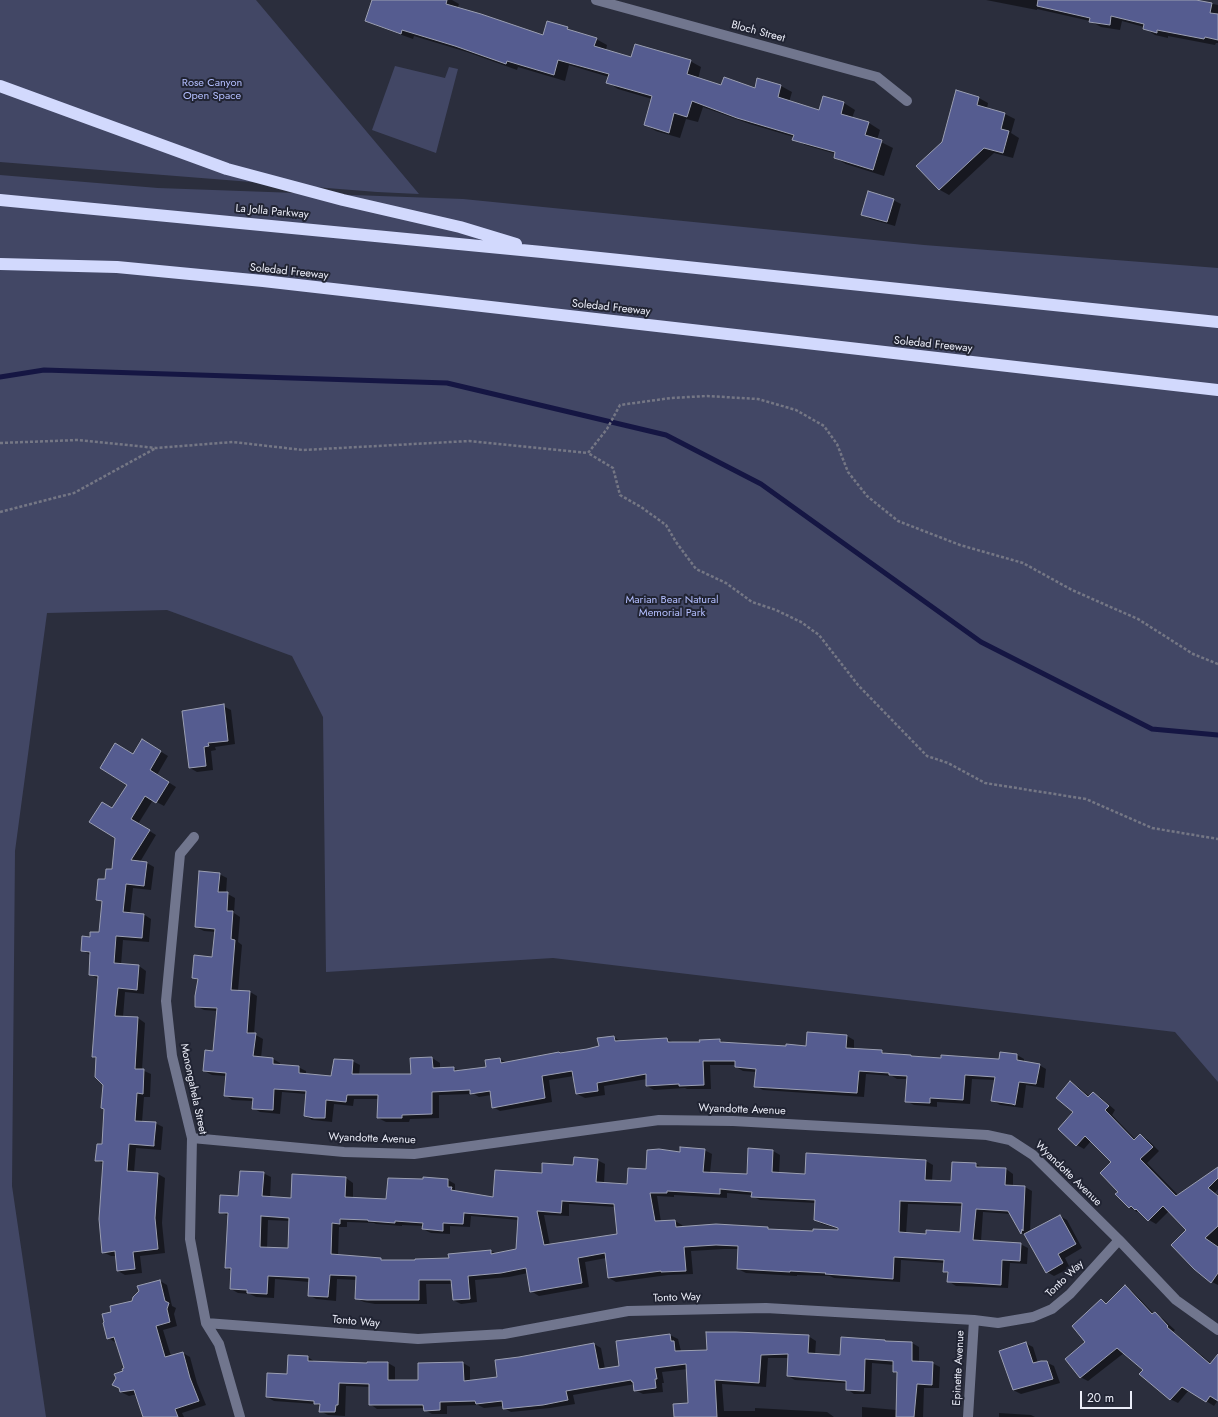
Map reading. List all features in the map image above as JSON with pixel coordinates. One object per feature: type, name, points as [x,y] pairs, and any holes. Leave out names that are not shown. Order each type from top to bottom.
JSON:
[{"type":"highway","points":[[0,78],[51,105]]},
{"type":"highway","points":[[0,86],[227,169],[343,200],[460,227],[542,252],[1218,322]]},
{"type":"highway","name":"La Jolla Parkway","points":[[0,200],[542,252]]},
{"type":"highway","name":"Soledad Freeway","points":[[0,264],[117,267],[255,281],[1218,390]]},
{"type":"street","name":"Bloch Street","points":[[596,0],[878,77],[907,100]]},
{"type":"street","name":"Monongahela Street","points":[[194,837],[180,854],[166,1002],[172,1056],[192,1138],[190,1239],[206,1323],[219,1344],[240,1417]]},
{"type":"street","name":"Wyandotte Avenue","points":[[192,1138],[344,1152],[414,1154],[659,1120],[733,1121],[987,1135],[1010,1140],[1033,1154],[1119,1240],[1176,1300],[1218,1330]]},
{"type":"street","name":"Tonto Way","points":[[206,1323],[418,1339],[504,1334],[628,1312],[766,1308],[974,1320],[998,1323],[1033,1317],[1052,1309],[1070,1294],[1119,1240]]},
{"type":"street","name":"Epinette Avenue","points":[[968,1417],[974,1320]]},
{"type":"path","points":[[588,453],[607,429],[620,405],[671,398],[707,396],[758,399],[796,410],[824,426],[837,444],[848,472],[867,496],[898,521],[960,545],[1023,563],[1072,590],[1138,620],[1193,654],[1218,664]]},
{"type":"path","points":[[0,443],[78,440],[156,448],[233,442],[303,450],[469,441],[588,453],[613,468],[620,495],[641,507],[666,525],[676,542],[696,569],[726,583],[752,602],[776,610],[801,622],[819,635],[858,685],[927,756],[948,763],[986,784],[1086,799],[1152,828],[1218,839]]},
{"type":"path","points":[[0,512],[74,493],[156,448]]},
{"type":"green space","name":"Rose Canyon Open Space","points":[[0,0],[256,0],[419,194],[377,192],[0,162]]},
{"type":"green space","points":[[395,66],[445,78],[449,67],[458,69],[436,153],[372,130]]},
{"type":"green space","name":"Marian Bear Natural Memorial Park","points":[[0,175],[158,188],[463,199],[924,245],[1218,268],[1218,1082],[1175,1032],[553,958],[326,972],[323,717],[292,656],[167,610],[47,613],[15,851],[12,1186],[46,1417],[0,1417]]},
{"type":"building","points":[[372,0],[447,0],[446,4],[543,35],[547,21],[597,38],[594,46],[631,57],[635,44],[691,60],[687,74],[721,85],[724,77],[755,88],[757,78],[781,85],[778,97],[819,110],[823,96],[844,102],[841,114],[869,122],[865,135],[882,140],[873,170],[834,158],[835,152],[792,140],[794,135],[737,118],[692,101],[687,117],[674,113],[669,133],[644,125],[652,96],[606,83],[609,74],[558,60],[554,75],[507,61],[506,64],[455,46],[402,30],[401,34],[365,21]]},
{"type":"building","points":[[1038,0],[1196,0],[1212,3],[1210,13],[1218,14],[1218,40],[1205,37],[1204,39],[1157,30],[1157,33],[1143,29],[1144,24],[1111,16],[1110,25],[1089,22],[1090,18],[1037,6]]},
{"type":"building","points":[[956,90],[979,97],[977,105],[1005,113],[1001,129],[1009,131],[1003,153],[984,148],[939,190],[916,166],[942,142]]},
{"type":"building","points":[[868,191],[894,199],[887,222],[861,215]]},
{"type":"building","points":[[224,704],[228,741],[208,743],[209,746],[204,747],[206,766],[189,768],[182,711]]},
{"type":"building","points":[[142,739],[161,751],[150,770],[169,782],[156,803],[145,796],[131,819],[150,830],[131,860],[147,862],[144,886],[126,884],[123,912],[144,914],[142,938],[116,936],[114,963],[139,965],[137,990],[118,988],[115,1016],[138,1017],[135,1069],[144,1069],[143,1094],[137,1093],[135,1121],[156,1122],[154,1146],[129,1144],[127,1171],[158,1173],[155,1218],[158,1249],[133,1252],[135,1269],[117,1271],[115,1251],[102,1253],[99,1219],[103,1161],[95,1161],[97,1144],[102,1144],[104,1109],[101,1108],[103,1085],[95,1077],[96,1057],[92,1057],[98,976],[89,975],[90,952],[81,951],[82,936],[90,937],[90,932],[99,932],[102,901],[96,900],[98,879],[105,879],[106,869],[112,869],[115,838],[89,822],[102,802],[112,808],[127,785],[100,768],[115,743],[133,754]]},
{"type":"building","points":[[199,871],[220,873],[218,892],[228,892],[227,911],[233,911],[231,939],[235,940],[231,990],[250,991],[247,1033],[256,1033],[253,1056],[273,1058],[273,1064],[299,1066],[299,1073],[331,1076],[334,1059],[353,1060],[352,1074],[411,1074],[410,1058],[432,1057],[433,1068],[454,1067],[454,1071],[486,1067],[485,1060],[500,1058],[501,1063],[559,1052],[587,1049],[599,1046],[597,1038],[614,1036],[615,1041],[667,1038],[668,1042],[700,1042],[699,1040],[720,1039],[720,1042],[806,1046],[807,1032],[847,1035],[846,1048],[882,1050],[882,1053],[941,1058],[941,1055],[998,1059],[1000,1052],[1017,1054],[1017,1060],[1040,1064],[1036,1084],[1019,1082],[1015,1105],[991,1101],[995,1077],[965,1075],[963,1100],[930,1098],[930,1103],[905,1102],[907,1076],[859,1071],[857,1093],[754,1087],[756,1069],[735,1067],[735,1061],[703,1061],[704,1085],[679,1086],[679,1084],[646,1086],[646,1074],[597,1083],[598,1091],[576,1094],[572,1071],[542,1076],[545,1098],[492,1108],[490,1091],[470,1094],[470,1090],[432,1092],[432,1114],[402,1115],[402,1118],[377,1118],[378,1095],[347,1095],[346,1102],[326,1100],[325,1118],[314,1118],[304,1116],[306,1091],[274,1089],[273,1110],[252,1109],[253,1098],[224,1096],[226,1073],[203,1071],[205,1050],[213,1051],[217,1008],[195,1007],[198,979],[192,978],[194,955],[212,957],[215,929],[195,927]]},
{"type":"building","points":[[1070,1081],[1088,1097],[1093,1092],[1109,1106],[1105,1110],[1134,1140],[1140,1134],[1153,1147],[1140,1159],[1176,1196],[1218,1167],[1218,1178],[1208,1188],[1218,1196],[1218,1226],[1205,1238],[1218,1247],[1218,1273],[1211,1283],[1194,1269],[1171,1245],[1186,1230],[1163,1206],[1148,1221],[1136,1209],[1135,1210],[1131,1206],[1129,1208],[1115,1194],[1118,1192],[1100,1173],[1111,1162],[1085,1136],[1076,1146],[1058,1129],[1073,1112],[1056,1098]]},
{"type":"building","points":[[680,1147],[705,1149],[703,1172],[747,1174],[748,1148],[773,1150],[772,1172],[805,1174],[806,1153],[926,1160],[925,1180],[951,1181],[952,1162],[976,1163],[976,1167],[1006,1168],[1005,1185],[1025,1186],[1023,1231],[1022,1229],[1021,1234],[1008,1211],[976,1209],[973,1240],[1021,1243],[1020,1261],[1002,1260],[1001,1285],[947,1282],[948,1272],[943,1272],[944,1260],[894,1257],[893,1279],[825,1274],[826,1273],[737,1269],[738,1246],[716,1245],[684,1247],[686,1271],[661,1271],[608,1278],[605,1253],[578,1258],[582,1283],[530,1292],[526,1268],[501,1273],[468,1276],[470,1299],[453,1300],[451,1280],[419,1280],[419,1300],[355,1299],[356,1276],[330,1275],[328,1297],[308,1296],[309,1278],[268,1276],[267,1294],[247,1293],[247,1290],[230,1289],[231,1268],[225,1268],[228,1213],[219,1213],[220,1195],[238,1196],[240,1171],[264,1172],[262,1196],[291,1198],[292,1174],[346,1177],[345,1197],[386,1199],[388,1178],[423,1179],[423,1177],[448,1179],[448,1187],[452,1187],[451,1190],[493,1197],[495,1170],[542,1173],[542,1163],[573,1165],[574,1157],[598,1159],[596,1182],[627,1184],[628,1168],[646,1169],[647,1150],[659,1149],[680,1152]],"holes":[[[720,1189],[752,1192],[751,1197],[815,1200],[814,1220],[838,1228],[838,1230],[813,1229],[813,1231],[768,1229],[768,1227],[716,1224],[676,1227],[675,1220],[655,1221],[650,1193],[667,1193],[667,1191],[720,1194]],[[562,1201],[614,1204],[617,1234],[544,1245],[537,1211],[561,1213]],[[900,1201],[962,1203],[960,1232],[926,1230],[926,1234],[899,1232]],[[464,1213],[518,1217],[516,1249],[491,1254],[491,1250],[448,1254],[449,1258],[415,1260],[381,1260],[381,1258],[331,1254],[332,1223],[340,1224],[340,1219],[395,1223],[395,1221],[423,1223],[422,1229],[443,1231],[443,1223],[463,1224]],[[261,1216],[289,1218],[288,1248],[260,1247]]]},
{"type":"building","points":[[1060,1215],[1076,1244],[1058,1254],[1063,1263],[1046,1273],[1024,1234]]},
{"type":"building","points":[[160,1280],[165,1301],[169,1303],[167,1309],[170,1322],[156,1326],[165,1357],[183,1352],[190,1378],[199,1401],[175,1409],[178,1417],[143,1417],[134,1390],[120,1392],[119,1388],[112,1385],[116,1378],[114,1374],[123,1371],[122,1369],[124,1368],[114,1337],[107,1339],[103,1323],[102,1314],[111,1312],[110,1306],[132,1301],[133,1297],[139,1291],[137,1286]]},
{"type":"building","points":[[1125,1285],[1152,1314],[1155,1312],[1168,1326],[1167,1327],[1210,1364],[1218,1354],[1218,1401],[1210,1396],[1206,1402],[1182,1387],[1170,1400],[1139,1374],[1143,1370],[1117,1348],[1080,1378],[1065,1359],[1085,1342],[1072,1326],[1101,1299],[1106,1304]]},
{"type":"building","points":[[706,1332],[809,1335],[808,1353],[840,1355],[841,1337],[912,1342],[912,1361],[933,1362],[932,1385],[917,1384],[914,1417],[896,1417],[897,1372],[893,1372],[893,1361],[865,1359],[864,1391],[846,1390],[846,1381],[787,1376],[788,1354],[761,1355],[759,1383],[715,1380],[717,1417],[674,1417],[673,1404],[688,1403],[686,1364],[655,1368],[657,1379],[655,1379],[656,1388],[634,1391],[633,1382],[631,1380],[566,1391],[568,1400],[543,1405],[503,1409],[502,1401],[476,1404],[475,1401],[440,1402],[440,1410],[424,1411],[423,1405],[369,1405],[369,1384],[339,1383],[338,1405],[336,1405],[335,1412],[319,1412],[320,1404],[314,1404],[314,1401],[266,1397],[267,1373],[287,1374],[288,1355],[308,1356],[308,1361],[367,1363],[388,1362],[388,1380],[418,1380],[418,1363],[463,1362],[464,1381],[497,1377],[495,1360],[594,1343],[599,1369],[619,1366],[616,1341],[670,1334],[671,1341],[674,1341],[675,1351],[707,1350]]},
{"type":"building","points":[[1026,1342],[1033,1363],[1047,1361],[1053,1379],[1013,1390],[999,1351]]},
{"type":"waterway","points":[[0,377],[44,370],[447,383],[666,435],[761,484],[981,642],[1152,729],[1218,735]]}]
